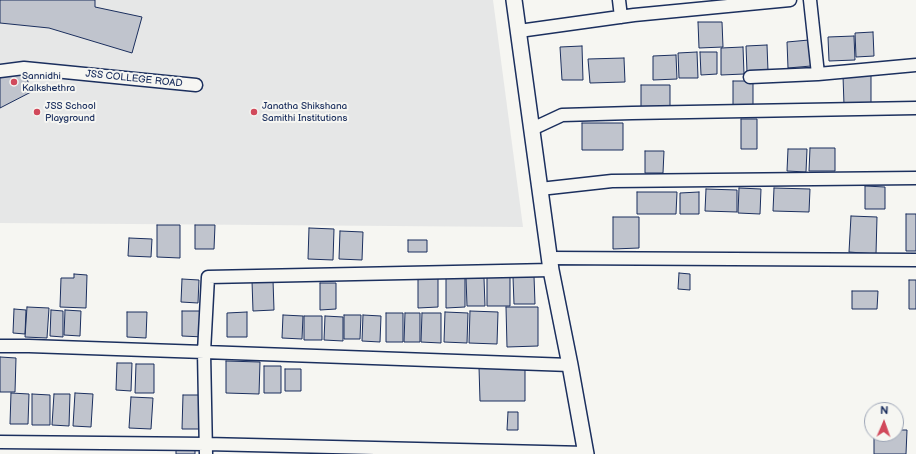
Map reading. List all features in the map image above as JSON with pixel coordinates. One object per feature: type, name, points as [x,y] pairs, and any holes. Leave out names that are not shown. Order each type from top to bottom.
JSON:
[{"type":"street","points":[[0,442],[206,449],[586,453],[550,264],[514,0]]},
{"type":"street","points":[[619,0],[620,17]]},
{"type":"street","points":[[519,31],[720,4],[790,0]]},
{"type":"street","points":[[810,0],[818,74]]},
{"type":"street","points":[[750,77],[818,74],[916,65]]},
{"type":"street","name":"JSS COLLEGE ROAD","points":[[0,71],[24,68],[196,85]]},
{"type":"street","points":[[532,129],[562,115],[916,108]]},
{"type":"street","points":[[540,189],[612,181],[916,178]]},
{"type":"street","points":[[206,449],[204,352],[208,277],[550,264],[916,260]]},
{"type":"street","points":[[0,346],[37,346],[570,366]]},
{"type":"shaded area","name":"Janatha Shikshana Samithi Institutions","points":[[0,0],[493,0],[523,227],[0,223]]},
{"type":"building","points":[[0,0],[95,0],[95,7],[142,17],[132,53],[49,28],[0,23]]},
{"type":"building","points":[[698,22],[722,22],[723,47],[699,48]]},
{"type":"building","points":[[873,32],[874,56],[856,57],[855,33]]},
{"type":"building","points":[[854,36],[855,60],[829,61],[828,37]]},
{"type":"building","points":[[809,40],[811,66],[788,68],[787,42]]},
{"type":"building","points":[[767,45],[768,71],[747,72],[746,46]]},
{"type":"building","points":[[582,46],[583,80],[562,80],[560,47]]},
{"type":"building","points":[[743,47],[744,74],[721,75],[721,48]]},
{"type":"building","points":[[697,52],[698,78],[679,78],[678,53]]},
{"type":"building","points":[[700,52],[717,52],[717,74],[701,75]]},
{"type":"building","points":[[676,55],[677,79],[653,80],[653,56]]},
{"type":"building","points":[[624,58],[625,82],[590,83],[588,59]]},
{"type":"building","name":"Sannidhi Kalkshethra","points":[[24,68],[31,92],[0,108],[0,71]]},
{"type":"building","points":[[871,75],[871,104],[844,105],[843,76]]},
{"type":"building","points":[[733,81],[753,81],[753,105],[733,105]]},
{"type":"building","points":[[641,85],[670,85],[670,108],[641,108]]},
{"type":"building","points":[[741,119],[757,119],[757,149],[741,149]]},
{"type":"building","points":[[582,123],[623,123],[623,150],[582,150]]},
{"type":"building","points":[[810,148],[835,148],[835,171],[809,171]]},
{"type":"building","points":[[788,149],[807,149],[806,172],[787,171]]},
{"type":"building","points":[[645,151],[664,151],[663,173],[645,173]]},
{"type":"building","points":[[865,186],[885,187],[885,209],[865,209]]},
{"type":"building","points":[[739,188],[761,189],[760,214],[738,213]]},
{"type":"building","points":[[774,188],[810,189],[809,212],[773,211]]},
{"type":"building","points":[[706,189],[737,190],[737,212],[705,211]]},
{"type":"building","points":[[637,192],[677,192],[676,214],[637,214]]},
{"type":"building","points":[[699,192],[699,214],[680,214],[680,193]]},
{"type":"building","points":[[906,214],[916,214],[916,251],[906,251]]},
{"type":"building","points":[[851,216],[877,217],[876,254],[849,252]]},
{"type":"building","points":[[613,217],[639,217],[639,248],[613,249]]},
{"type":"building","points":[[157,225],[180,225],[180,258],[157,257]]},
{"type":"building","points":[[195,225],[215,225],[214,249],[195,249]]},
{"type":"building","points":[[309,228],[334,229],[333,260],[308,259]]},
{"type":"building","points":[[340,231],[363,232],[362,260],[339,259]]},
{"type":"building","points":[[129,238],[152,239],[151,257],[128,256]]},
{"type":"building","points":[[408,240],[427,240],[427,252],[408,252]]},
{"type":"building","points":[[679,273],[690,274],[690,290],[678,289]]},
{"type":"building","points":[[74,274],[87,275],[86,308],[60,307],[61,278],[74,278]]},
{"type":"building","points":[[487,275],[510,275],[510,306],[487,306]]},
{"type":"building","points":[[418,276],[438,276],[438,307],[418,308]]},
{"type":"building","points":[[534,276],[535,304],[514,304],[513,277]]},
{"type":"building","points":[[446,278],[465,278],[465,307],[446,308]]},
{"type":"building","points":[[466,278],[484,278],[485,306],[467,306]]},
{"type":"building","points":[[182,279],[199,280],[198,303],[181,302]]},
{"type":"building","points":[[273,280],[274,310],[253,311],[252,281]]},
{"type":"building","points":[[909,280],[916,280],[916,309],[909,309]]},
{"type":"building","points":[[320,283],[336,283],[336,309],[320,310]]},
{"type":"building","points":[[852,291],[878,291],[877,309],[852,309]]},
{"type":"building","points":[[27,307],[49,308],[47,338],[25,337]]},
{"type":"building","points":[[506,307],[538,307],[538,346],[507,347]]},
{"type":"building","points":[[14,309],[26,310],[25,334],[13,333]]},
{"type":"building","points":[[51,310],[63,311],[63,337],[50,336]]},
{"type":"building","points":[[65,310],[81,311],[80,336],[64,335]]},
{"type":"building","points":[[182,311],[204,311],[204,337],[182,336]]},
{"type":"building","points":[[470,311],[498,312],[497,344],[469,343]]},
{"type":"building","points":[[127,312],[147,312],[146,338],[127,337]]},
{"type":"building","points":[[247,312],[247,337],[227,337],[227,313]]},
{"type":"building","points":[[445,312],[468,313],[467,343],[444,342]]},
{"type":"building","points":[[386,313],[403,313],[403,342],[386,342]]},
{"type":"building","points":[[405,313],[420,313],[420,342],[404,342]]},
{"type":"building","points":[[422,313],[441,313],[441,343],[421,342]]},
{"type":"building","points":[[283,315],[303,316],[302,339],[282,338]]},
{"type":"building","points":[[344,315],[361,315],[360,339],[344,339]]},
{"type":"building","points":[[363,315],[381,316],[380,342],[362,341]]},
{"type":"building","points":[[304,316],[322,316],[322,340],[304,340]]},
{"type":"building","points":[[325,316],[343,317],[343,341],[324,340]]},
{"type":"building","points":[[0,357],[16,358],[15,392],[0,392]]},
{"type":"building","points":[[226,361],[260,362],[259,394],[226,393]]},
{"type":"building","points":[[117,363],[132,363],[131,391],[116,390]]},
{"type":"building","points":[[136,364],[154,364],[154,393],[135,393]]},
{"type":"building","points":[[264,366],[281,366],[281,393],[264,393]]},
{"type":"building","points":[[479,367],[525,367],[525,401],[480,401]]},
{"type":"building","points":[[285,369],[301,369],[301,391],[285,391]]},
{"type":"building","points":[[11,393],[29,394],[28,424],[10,424]]},
{"type":"building","points":[[75,393],[93,394],[91,427],[73,426]]},
{"type":"building","points":[[32,394],[50,395],[50,425],[32,425]]},
{"type":"building","points":[[54,394],[70,394],[69,426],[52,425]]},
{"type":"building","points":[[183,395],[200,395],[199,429],[182,429]]},
{"type":"building","points":[[131,397],[153,398],[151,429],[129,428]]},
{"type":"building","points":[[508,412],[518,412],[518,430],[507,430]]},
{"type":"building","points":[[904,430],[907,430],[906,454],[874,454],[874,442],[904,442]]},
{"type":"building","points":[[176,448],[195,448],[195,454],[176,454]]},
{"type":"place","name":"Sannidhi Kalkshethra","points":[[14,82]]},
{"type":"place","name":"JSS School Playground","points":[[37,112]]},
{"type":"place","name":"Janatha Shikshana Samithi Institutions","points":[[254,112]]}]
